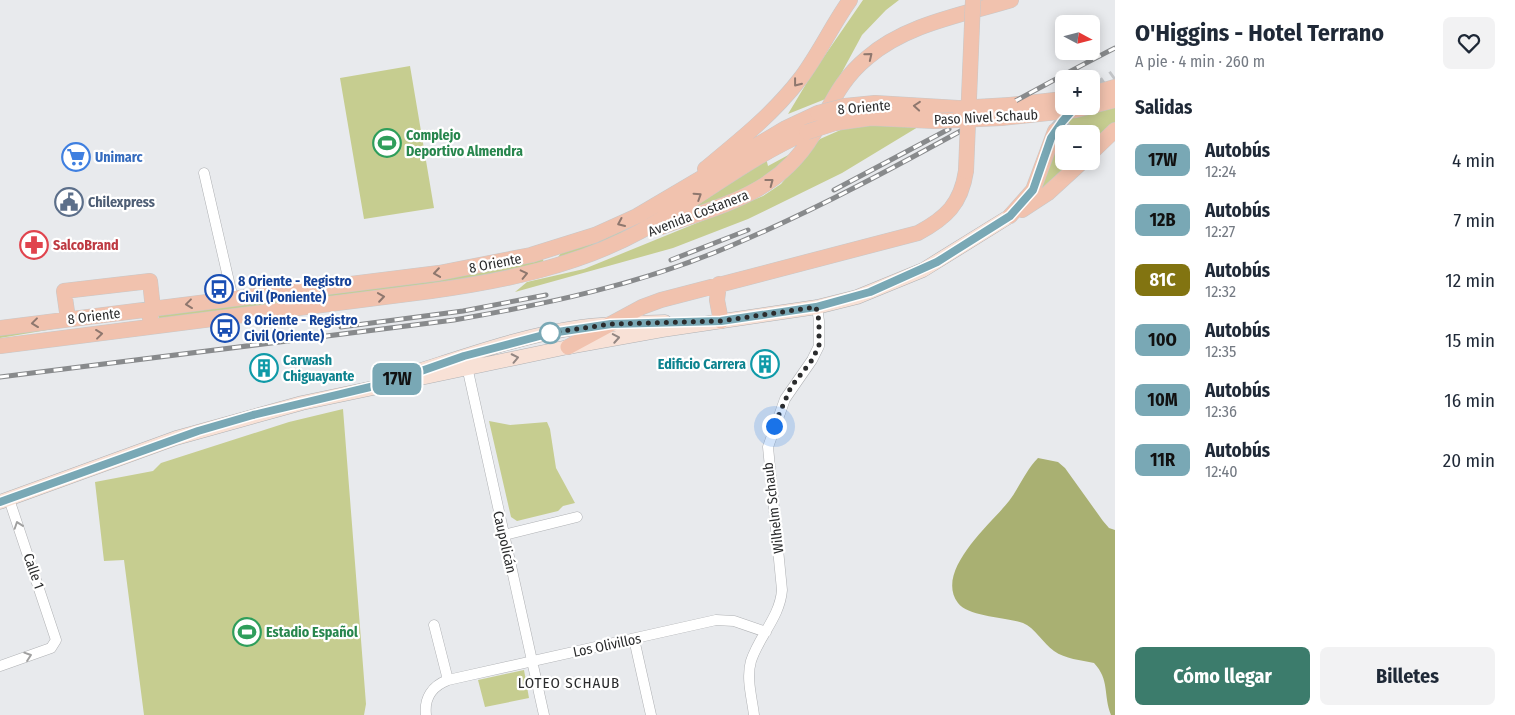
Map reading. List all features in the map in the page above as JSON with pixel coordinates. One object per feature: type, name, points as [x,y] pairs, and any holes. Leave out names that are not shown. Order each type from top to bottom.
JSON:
[{"type":"main road","name":"Avenida Costanera","points":[[665,201],[748,134],[774,110],[810,66],[850,0]]},
{"type":"main road","points":[[568,347],[656,302],[918,233],[936,222],[954,205],[963,188],[966,171],[973,0]]},
{"type":"main road","name":"Avenida Costanera","points":[[610,246],[726,205],[759,190],[779,175],[798,156],[814,135],[841,85],[857,66],[878,49],[914,30],[1011,0]]},
{"type":"main road","points":[[1100,91],[1115,87]]},
{"type":"main road","name":"Paso Nivel Schaub","points":[[958,108],[1055,100]]},
{"type":"main road","name":"Paso Nivel Schaub","points":[[916,120],[1000,118],[1076,110],[1115,100]]},
{"type":"main road","name":"8 Oriente","points":[[0,328],[430,275],[515,260],[595,235],[637,216],[786,128],[818,113],[845,106],[875,103],[958,108]]},
{"type":"main road","name":"8 Oriente","points":[[0,346],[471,285],[545,269],[610,246],[652,225],[771,150],[807,132],[835,123],[871,118],[916,120]]},
{"type":"main road","points":[[1100,144],[1115,130]]},
{"type":"main road","points":[[1010,216],[1029,196],[1055,131]]},
{"type":"main road","points":[[1040,169],[1047,180],[1057,186]]},
{"type":"main road","points":[[466,362],[816,307],[857,297],[904,279],[944,258],[1034,203],[1057,186],[1074,170]]},
{"type":"main road","points":[[68,319],[64,291],[150,281],[152,316],[142,328]]},
{"type":"main road","points":[[719,284],[717,300],[721,321]]},
{"type":"main road","points":[[4,500],[198,431],[253,415],[466,362],[565,330],[611,324],[721,321]]},
{"type":"street","points":[[204,173],[232,299]]},
{"type":"street","name":"Wilhelm Schaub","points":[[754,715],[750,667],[780,606],[782,590],[768,447],[785,399],[812,360],[819,346],[819,321],[816,307]]},
{"type":"street","name":"Caupolicán","points":[[466,362],[544,715]]},
{"type":"street","name":"Calle 1","points":[[0,666],[51,648],[55,644],[56,636],[4,500]]},
{"type":"street","points":[[504,535],[577,517]]},
{"type":"street","name":"Los Olivillos","points":[[448,680],[722,620],[741,623],[766,632]]},
{"type":"street","points":[[426,715],[425,707],[429,695],[437,685],[448,680],[434,625]]},
{"type":"street","points":[[634,639],[651,715]]},
{"type":"green space","points":[[863,0],[899,0],[886,10],[862,35],[828,98],[788,114],[812,74]]},
{"type":"green space","name":"Complejo Deportivo Almendra","points":[[410,66],[434,208],[364,219],[340,78]]},
{"type":"green space","points":[[1115,105],[1115,122],[1100,138],[1100,125],[1062,125],[1067,115],[1100,115],[1100,108]]},
{"type":"green space","points":[[872,122],[918,127],[842,173],[748,219],[673,248],[515,292],[527,282],[584,269],[763,196],[781,184],[820,139],[845,128]]},
{"type":"green space","points":[[1055,140],[1055,170],[1066,170],[1037,195]]},
{"type":"green space","points":[[792,153],[773,172],[747,190],[691,209],[766,158],[768,166]]},
{"type":"green space","points":[[670,204],[630,229],[601,243],[556,260],[561,253]]},
{"type":"green space","points":[[543,259],[544,265],[450,282],[159,320],[159,314],[453,276]]},
{"type":"green space","points":[[136,315],[0,338],[0,333]]},
{"type":"green space","name":"Estadio Español","points":[[343,409],[366,704],[364,715],[144,715],[124,560],[104,561],[95,482],[153,471],[161,463],[289,422]]},
{"type":"green space","points":[[489,421],[510,425],[547,422],[550,429],[556,468],[575,503],[563,506],[558,511],[517,521],[511,517]]},
{"type":"green space","points":[[1038,458],[1058,462],[1065,468],[1103,521],[1109,528],[1115,530],[1115,715],[1111,715],[1102,675],[1094,663],[1058,654],[1031,628],[1023,623],[979,614],[963,608],[958,603],[953,590],[953,577],[968,549],[1009,501]]},
{"type":"green space","points":[[524,670],[529,698],[485,707],[478,680]]},
{"type":"tunnel","points":[[1100,88],[1115,77]]},
{"type":"tunnel","points":[[1060,125],[1068,115]]},
{"type":"railway","points":[[0,377],[454,320],[559,300],[662,272],[728,247],[827,202],[1115,48]]},
{"type":"railway","points":[[834,190],[949,129]]},
{"type":"railway","points":[[671,260],[748,230]]},
{"type":"railway","points":[[341,327],[463,311],[546,295]]},
{"type":"bus line","name":"17W","points":[[0,502],[198,431],[253,415],[387,383],[464,356],[551,333],[580,327],[611,324],[721,321],[816,307],[857,297],[923,270],[1010,216],[1033,190],[1051,138],[1068,115]]},
{"type":"place","name":"Complejo Deportivo Almendra","points":[[387,143]]},
{"type":"place","name":"Unimarc","points":[[76,157]]},
{"type":"place","name":"Chilexpress","points":[[69,202]]},
{"type":"place","name":"SalcoBrand","points":[[34,245]]},
{"type":"place","name":"8 Oriente - Registro Civil (Poniente)","points":[[219,289]]},
{"type":"place","name":"8 Oriente - Registro Civil (Oriente)","points":[[225,328]]},
{"type":"place","name":"Edificio Carrera","points":[[765,364]]},
{"type":"place","name":"Carwash Chiguayante","points":[[264,368]]},
{"type":"place","name":"Estadio Español","points":[[247,632]]},
{"type":"district","name":"LOTEO SCHAUB","points":[[569,683]]},
{"type":"route","points":[[550,333],[580,327],[611,324],[721,321],[816,307],[819,321],[819,346],[808,366],[791,387],[774,426]]}]
